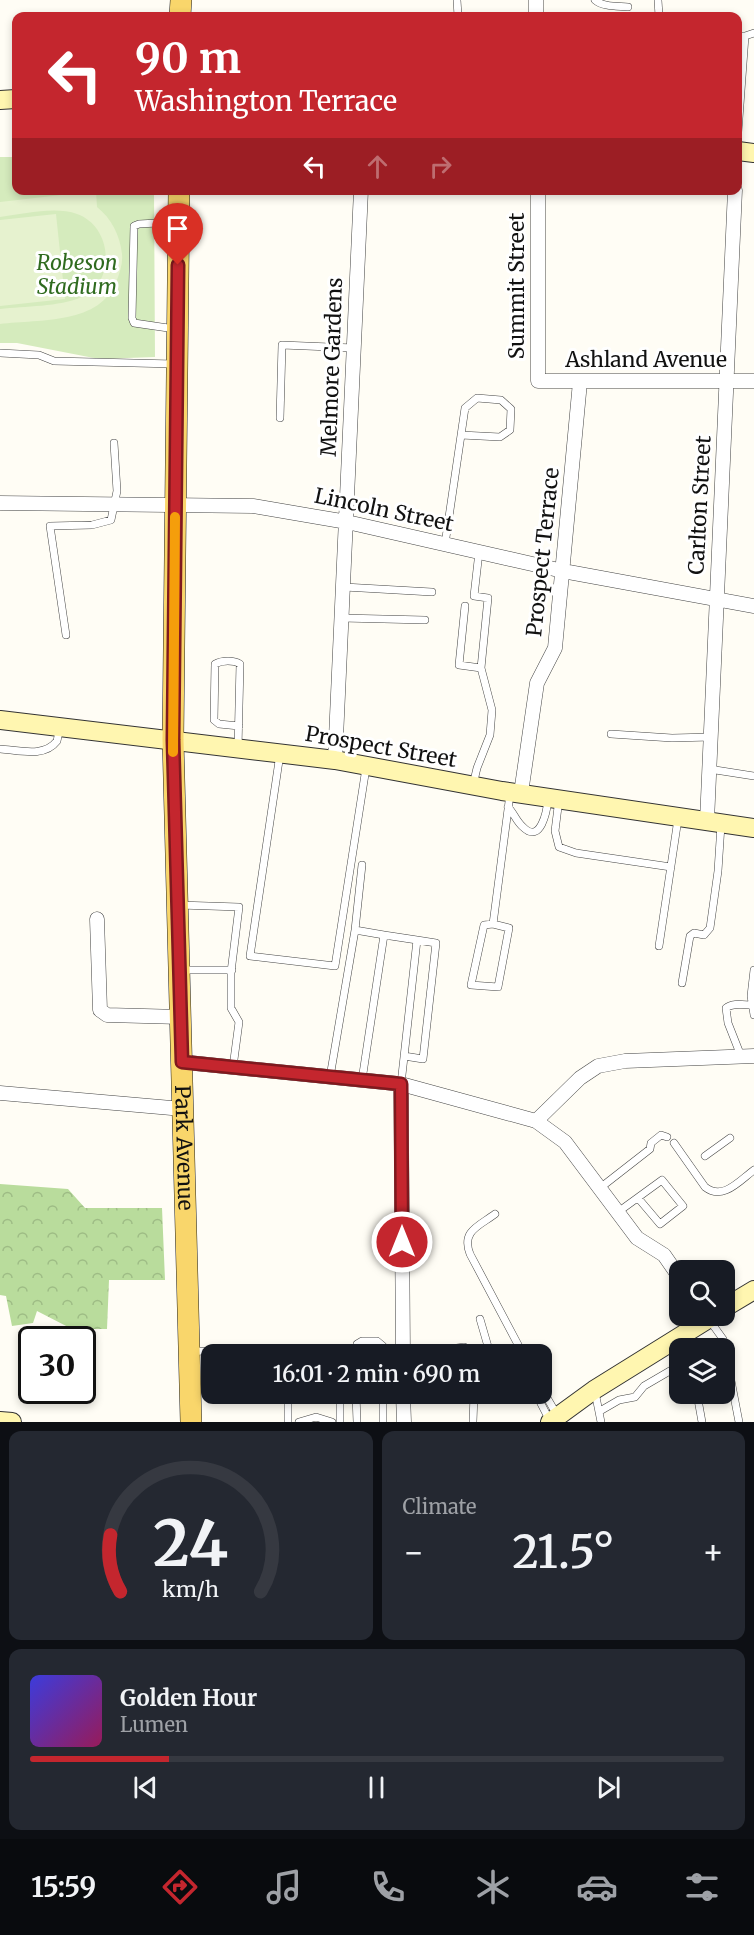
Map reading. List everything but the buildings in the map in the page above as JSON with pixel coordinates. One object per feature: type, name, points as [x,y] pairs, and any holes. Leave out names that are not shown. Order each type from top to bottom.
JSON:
[{"type":"main road","name":"Park Avenue","points":[[178,195],[173,740],[191,1422]]},
{"type":"street","name":"Melmore Gardens","points":[[335,760],[361,195]]},
{"type":"street","name":"Summit Street","points":[[538,195],[538,381]]},
{"type":"street","name":"Carlton Street","points":[[714,822],[709,769],[735,195]]},
{"type":"street","name":"Ashland Avenue","points":[[538,381],[754,381]]},
{"type":"street","name":"Prospect Terrace","points":[[513,797],[537,683],[555,648],[580,382]]},
{"type":"street","name":"Lincoln Street","points":[[0,503],[253,506],[347,522],[563,571],[754,606]]},
{"type":"street","name":"Prospect Street","points":[[0,720],[335,760],[473,785],[513,797],[553,798],[754,828]]},
{"type":"street","points":[[97,920],[100,1010],[106,1015],[181,1017]]},
{"type":"street","points":[[536,1121],[580,1078],[598,1066],[626,1061],[747,1056]]},
{"type":"street","points":[[182,1062],[331,1073],[362,1080],[401,1084],[536,1121],[565,1142],[638,1238],[664,1255],[669,1262]]},
{"type":"street","points":[[401,1084],[403,1344]]},
{"type":"street","points":[[0,1093],[183,1109]]},
{"type":"street","points":[[735,1301],[754,1290]]},
{"type":"street","points":[[552,1420],[594,1390],[695,1326]]},
{"type":"street","points":[[403,1404],[404,1422]]},
{"type":"street","points":[[0,1421],[12,1422]]},
{"type":"lane","points":[[595,0],[598,3],[628,7]]},
{"type":"lane","points":[[742,36],[754,33]]},
{"type":"lane","points":[[177,330],[134,323],[132,318],[134,226],[178,222]]},
{"type":"lane","points":[[280,418],[282,345],[354,348]]},
{"type":"lane","points":[[0,353],[39,355],[54,362],[177,364]]},
{"type":"lane","points":[[445,544],[461,435],[465,408],[477,398],[501,400],[511,409],[510,430],[500,437],[461,435]]},
{"type":"lane","points":[[66,635],[50,526],[92,525],[111,520],[117,491],[114,443]]},
{"type":"lane","points":[[473,785],[490,735],[492,718],[481,668],[488,598],[474,596],[479,552]]},
{"type":"lane","points":[[344,587],[432,592]]},
{"type":"lane","points":[[465,606],[459,665],[481,668]]},
{"type":"lane","points":[[342,618],[425,620]]},
{"type":"lane","points":[[238,748],[239,726],[240,664],[219,662],[215,664],[214,720],[219,724],[239,726]]},
{"type":"lane","points":[[0,748],[37,752],[45,750],[57,741],[60,727]]},
{"type":"lane","points":[[611,734],[672,738],[711,737]]},
{"type":"lane","points":[[280,753],[250,956],[335,966],[366,766]]},
{"type":"lane","points":[[709,769],[754,776]]},
{"type":"lane","points":[[513,797],[515,813],[524,828],[529,831],[537,830],[543,824],[553,798]]},
{"type":"lane","points":[[493,924],[513,797]]},
{"type":"lane","points":[[553,798],[555,831],[559,847],[576,853],[671,867]]},
{"type":"lane","points":[[659,946],[678,817]]},
{"type":"lane","points":[[682,983],[690,936],[694,933],[704,935],[710,928],[718,871],[714,822]]},
{"type":"lane","points":[[331,1073],[355,930],[362,865]]},
{"type":"lane","points":[[178,904],[239,907],[232,970],[231,1008],[239,1022],[233,1067]]},
{"type":"lane","points":[[493,924],[509,928],[498,987],[471,985],[484,925],[493,924]]},
{"type":"lane","points":[[355,930],[436,943],[423,1059],[404,1056]]},
{"type":"lane","points":[[362,1080],[384,935]]},
{"type":"lane","points":[[401,1084],[417,940]]},
{"type":"lane","points":[[179,970],[232,970]]},
{"type":"lane","points":[[754,970],[751,996],[754,1015]]},
{"type":"lane","points":[[747,1056],[728,1023],[726,1008],[729,1005],[752,1005]]},
{"type":"lane","points":[[600,1188],[650,1149],[651,1143],[662,1135],[667,1137]]},
{"type":"lane","points":[[705,1156],[730,1138]]},
{"type":"lane","points":[[674,1143],[705,1187],[712,1192],[726,1191],[754,1170]]},
{"type":"lane","points":[[618,1212],[662,1180],[682,1206],[660,1224],[638,1198]]},
{"type":"lane","points":[[495,1214],[470,1233],[466,1243],[518,1344]]},
{"type":"lane","points":[[480,1319],[487,1344]]},
{"type":"lane","points":[[357,1344],[362,1341],[377,1341],[380,1344]]},
{"type":"lane","points":[[190,1351],[201,1351]]},
{"type":"lane","points":[[600,1411],[620,1400],[635,1397],[640,1394],[644,1386],[669,1371]]},
{"type":"lane","points":[[594,1390],[601,1422]]},
{"type":"lane","points":[[735,1402],[739,1422]]},
{"type":"lane","points":[[288,1404],[288,1422]]},
{"type":"lane","points":[[340,1404],[340,1422]]},
{"type":"lane","points":[[356,1404],[357,1422]]},
{"type":"lane","points":[[383,1404],[383,1422]]},
{"type":"lane","points":[[473,1422],[474,1404]]},
{"type":"lane","points":[[542,1404],[552,1420]]},
{"type":"lane","points":[[547,1404],[552,1420]]},
{"type":"lane","points":[[699,1404],[702,1422]]},
{"type":"lane","points":[[299,1422],[316,1417],[332,1422]]},
{"type":"green space","name":"Robeson Stadium","points":[[0,157],[12,157],[12,195],[154,195],[155,357],[99,359],[17,343],[0,343]]},
{"type":"green space","points":[[61,195],[96,195],[97,207],[107,216],[114,228],[122,254],[119,274],[109,295],[98,305],[68,317],[0,324],[0,309],[63,303],[82,297],[93,290],[101,279],[106,254],[97,230],[89,220],[77,214],[49,211],[0,217],[0,202]]},
{"type":"green space","points":[[56,214],[65,299],[0,306],[0,220]]},
{"type":"green space","points":[[0,1184],[68,1189],[85,1208],[162,1208],[165,1280],[109,1280],[107,1329],[96,1329],[96,1326],[66,1326],[37,1311],[33,1323],[12,1326],[6,1296],[0,1295]]},
{"type":"slow traffic","points":[[173,752],[175,517]]},
{"type":"route","points":[[178,265],[173,740],[182,1062],[401,1084],[402,1242]]}]
